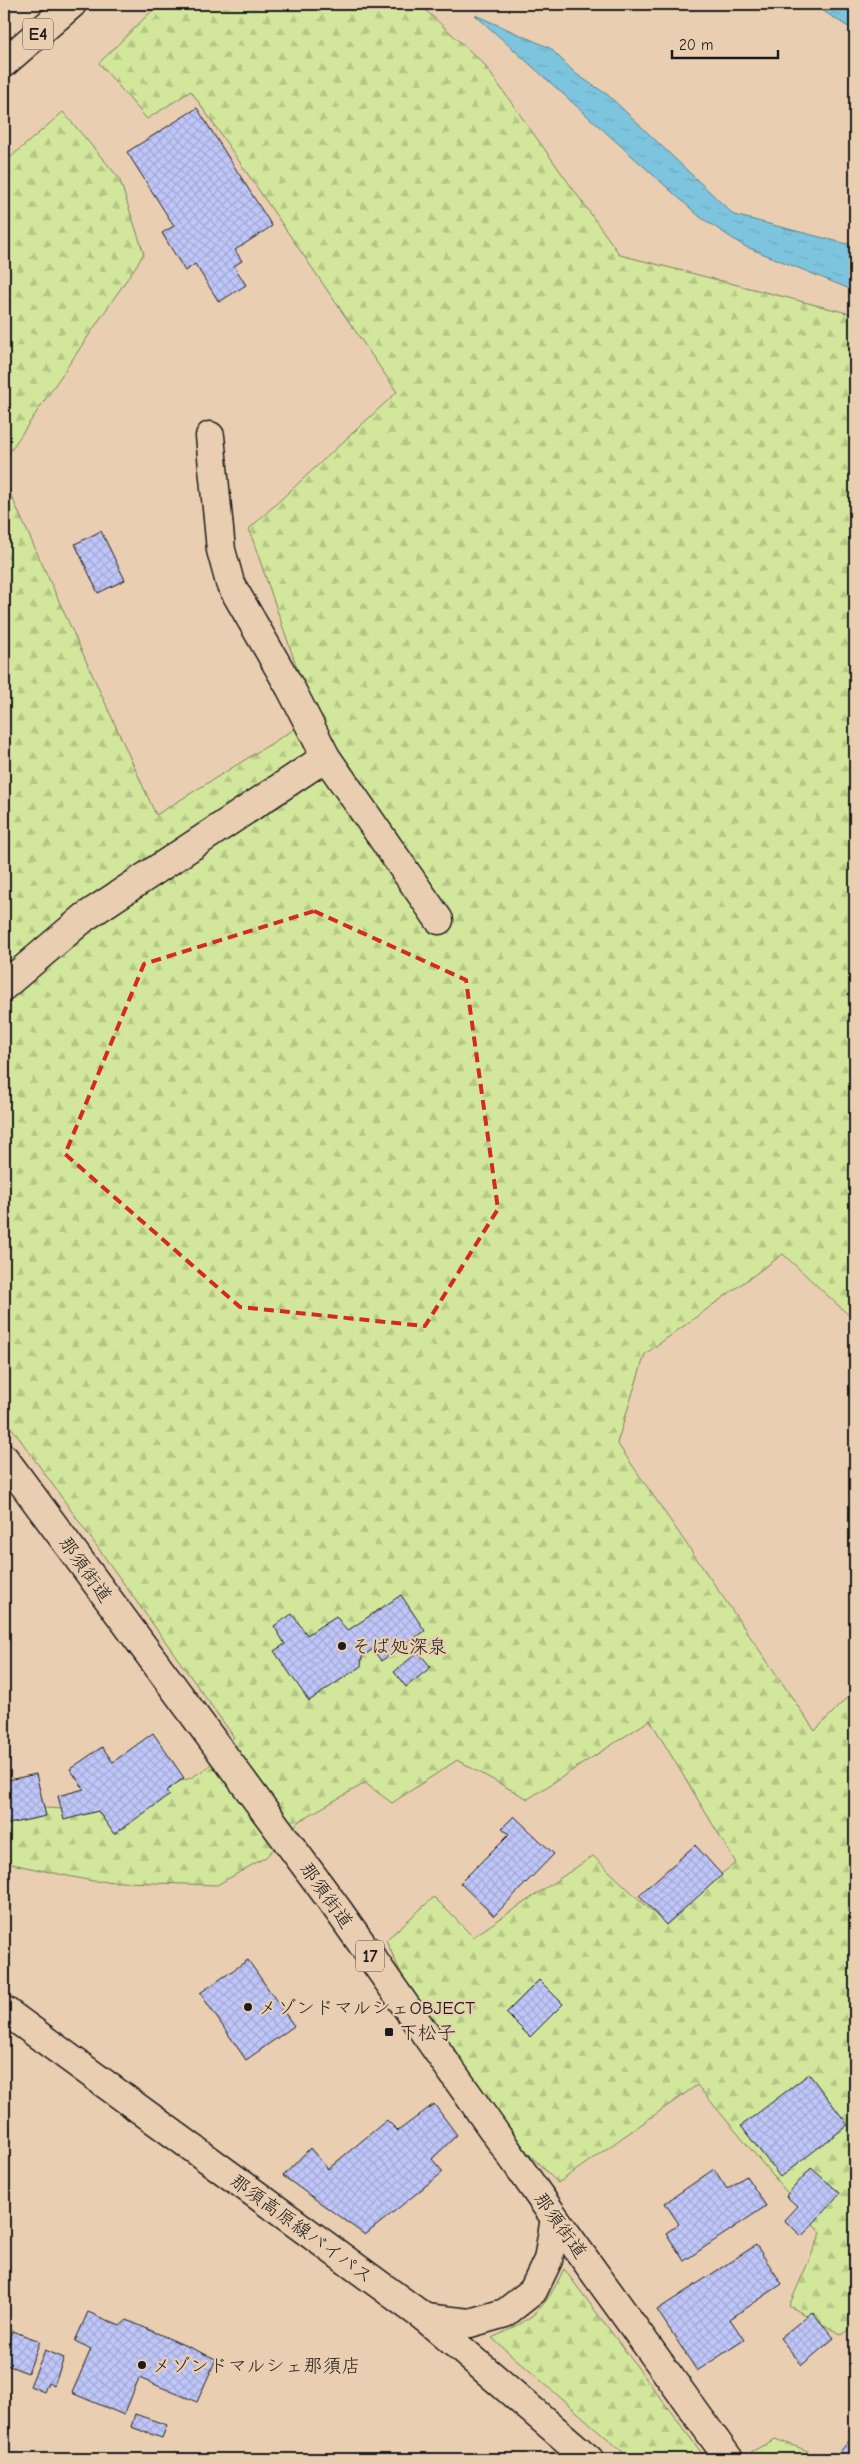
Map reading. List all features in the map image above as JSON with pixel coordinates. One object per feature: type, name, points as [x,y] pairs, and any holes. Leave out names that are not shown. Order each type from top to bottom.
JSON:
[{"type":"main road","name":"E4","points":[[4,63],[72,4]]},
{"type":"main road","points":[[210,436],[221,550],[230,583],[291,689],[326,757],[439,920]]},
{"type":"main road","points":[[4,986],[85,917],[326,757]]},
{"type":"main road","name":"那須街道","points":[[4,1458],[332,1902],[555,2218],[729,2459]]},
{"type":"main road","name":"那須高原線バイパス","points":[[4,2010],[425,2318],[590,2459]]},
{"type":"main road","points":[[425,2318],[470,2323],[505,2313],[533,2291],[548,2260],[555,2218]]},
{"type":"highlighted area","points":[[314,911],[466,980],[498,1209],[425,1326],[240,1307],[65,1154],[144,964]]},
{"type":"green space","points":[[159,4],[419,4],[483,63],[620,255],[855,315],[855,1321],[783,1254],[645,1354],[617,1443],[815,1731],[855,1689],[855,2325],[842,2335],[789,2306],[821,2233],[697,2085],[558,2183],[503,2128],[409,1991],[386,1940],[434,1897],[473,1937],[593,1856],[660,1919],[736,1863],[650,1720],[528,1799],[457,1760],[392,1803],[365,1783],[299,1821],[266,1857],[217,1885],[92,1881],[7,1863],[4,1854],[4,1815],[44,1808],[84,1810],[191,1778],[208,1767],[234,1737],[4,1417],[4,480],[156,815],[314,717],[249,529],[397,392],[191,91],[147,119],[99,63]]},
{"type":"green space","points":[[63,112],[119,178],[144,254],[4,460],[4,163]]},
{"type":"green space","points":[[564,2269],[706,2459],[631,2459],[492,2338],[518,2325],[536,2312],[550,2295]]},
{"type":"green space","points":[[775,2439],[808,2451],[817,2459],[757,2459],[751,2452]]},
{"type":"water","points":[[812,4],[855,4],[855,31]]},
{"type":"water","points":[[475,15],[550,48],[576,74],[608,95],[734,215],[855,246],[855,291],[744,246],[700,217]]},
{"type":"building","points":[[197,108],[272,226],[235,250],[242,261],[234,266],[246,285],[219,302],[195,264],[185,271],[162,233],[174,226],[127,152]]},
{"type":"building","points":[[101,531],[125,580],[98,593],[75,544]]},
{"type":"building","name":"そば処深泉","points":[[401,1595],[425,1631],[381,1661],[373,1649],[362,1657],[361,1666],[309,1701],[274,1651],[285,1644],[274,1626],[292,1614],[307,1635],[336,1616],[347,1631]]},
{"type":"building","points":[[418,1652],[431,1667],[406,1687],[394,1672]]},
{"type":"building","points":[[153,1733],[184,1778],[166,1791],[170,1795],[114,1834],[98,1811],[64,1820],[58,1796],[84,1789],[70,1769],[102,1747],[113,1762]]},
{"type":"building","points":[[36,1774],[46,1816],[4,1825],[4,1781]]},
{"type":"building","points":[[514,1816],[554,1854],[494,1916],[460,1883],[509,1834],[502,1828]]},
{"type":"building","points":[[695,1845],[722,1875],[666,1925],[639,1895]]},
{"type":"building","points":[[248,1960],[294,2026],[246,2060],[200,1993]]},
{"type":"building","points":[[539,1980],[563,2004],[530,2037],[506,2013]]},
{"type":"building","points":[[809,2074],[848,2125],[780,2177],[741,2126]]},
{"type":"building","points":[[434,2104],[457,2135],[432,2159],[443,2172],[365,2235],[283,2176],[310,2148],[328,2169],[387,2120],[398,2131]]},
{"type":"building","points":[[811,2168],[840,2193],[802,2236],[784,2220],[797,2206],[786,2196]]},
{"type":"building","points":[[714,2169],[727,2189],[746,2176],[766,2206],[684,2261],[666,2233],[679,2224],[665,2203]]},
{"type":"building","points":[[756,2245],[782,2284],[730,2319],[744,2340],[697,2371],[657,2310]]},
{"type":"building","points":[[88,2312],[120,2326],[127,2320],[216,2359],[197,2402],[139,2378],[124,2415],[72,2393],[91,2349],[75,2341]]},
{"type":"building","points":[[812,2312],[834,2338],[802,2365],[780,2338]]},
{"type":"building","points":[[12,2331],[40,2341],[28,2373],[4,2364],[4,2353]]},
{"type":"building","points":[[45,2350],[64,2358],[54,2385],[48,2382],[44,2392],[30,2386]]},
{"type":"building","points":[[135,2414],[167,2425],[162,2438],[131,2427]]},
{"type":"building","points":[[855,2434],[855,2459],[834,2459]]},
{"type":"place","name":"そば処深泉","points":[[342,1646]]},
{"type":"place","name":"メゾンドマルシェOBJECT","points":[[248,2007]]},
{"type":"place","name":"下松子","points":[[389,2032]]},
{"type":"place","name":"メゾンドマルシェ那須店","points":[[142,2365]]}]
